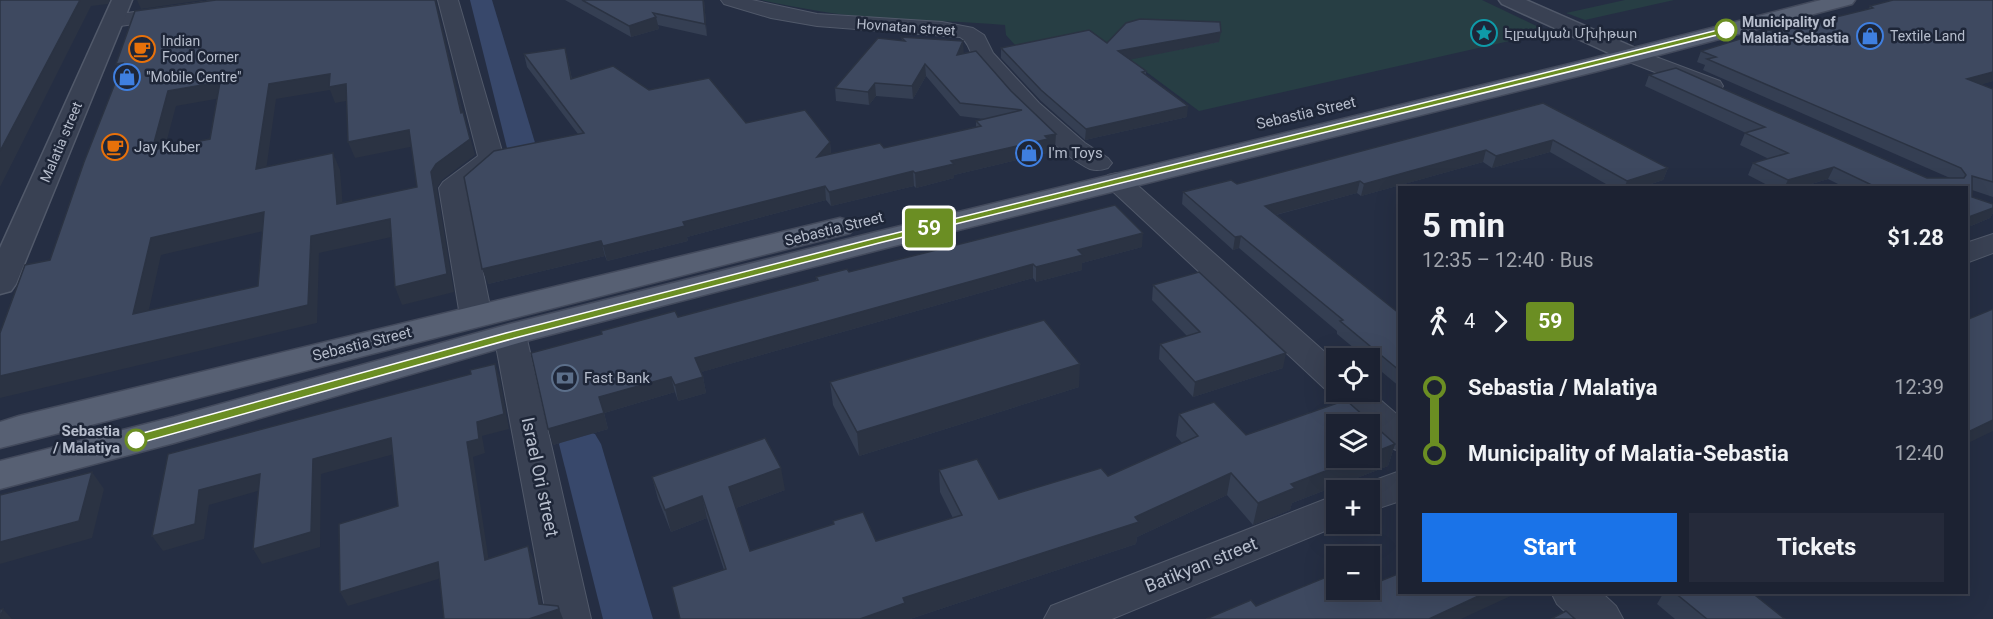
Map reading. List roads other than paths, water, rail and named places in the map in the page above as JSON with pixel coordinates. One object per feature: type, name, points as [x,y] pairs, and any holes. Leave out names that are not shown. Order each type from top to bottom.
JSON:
[{"type":"main road","name":"Sebastia Street","points":[[0,475],[174,430],[510,335],[1108,172],[1602,42],[1774,0]]},
{"type":"main road","name":"Sebastia Street","points":[[0,435],[476,316],[1632,55],[1845,0]]},
{"type":"street","points":[[117,10],[262,0]]},
{"type":"street","points":[[448,0],[491,158],[452,188],[476,316]]},
{"type":"street","name":"Hovnatan street","points":[[731,0],[771,12],[817,20],[942,28],[966,32],[977,39],[983,55],[1031,108],[1108,172],[1326,371]]},
{"type":"street","points":[[1509,0],[1632,55],[1682,72],[1737,96]]},
{"type":"street","name":"Malatia street","points":[[0,284],[117,10]]},
{"type":"street","points":[[1968,253],[1993,243]]},
{"type":"street","name":"Israel Ori street","points":[[510,335],[569,619]]},
{"type":"street","points":[[1360,402],[1398,436]]},
{"type":"street","points":[[1380,493],[1398,486]]},
{"type":"street","name":"Batikyan street","points":[[1066,619],[1326,514]]},
{"type":"street","points":[[1574,594],[1601,619]]},
{"type":"waterway","points":[[481,0],[524,156]]},
{"type":"waterway","points":[[580,444],[628,619]]},
{"type":"place","name":"Municipality of Malatia-Sebastia","points":[[1726,30]]},
{"type":"place","name":"Էլբակյան Մխիթար","points":[[1484,33]]},
{"type":"place","name":"Textile Land","points":[[1870,36]]},
{"type":"place","name":"Indian Food Corner","points":[[142,49]]},
{"type":"place","name":"\"Mobile Centre\"","points":[[127,77]]},
{"type":"place","name":"Jay Kuber","points":[[115,147]]},
{"type":"place","name":"I'm Toys","points":[[1029,153]]},
{"type":"place","name":"Fast Bank","points":[[565,378]]},
{"type":"place","name":"Sebastia / Malatiya","points":[[136,440]]}]
